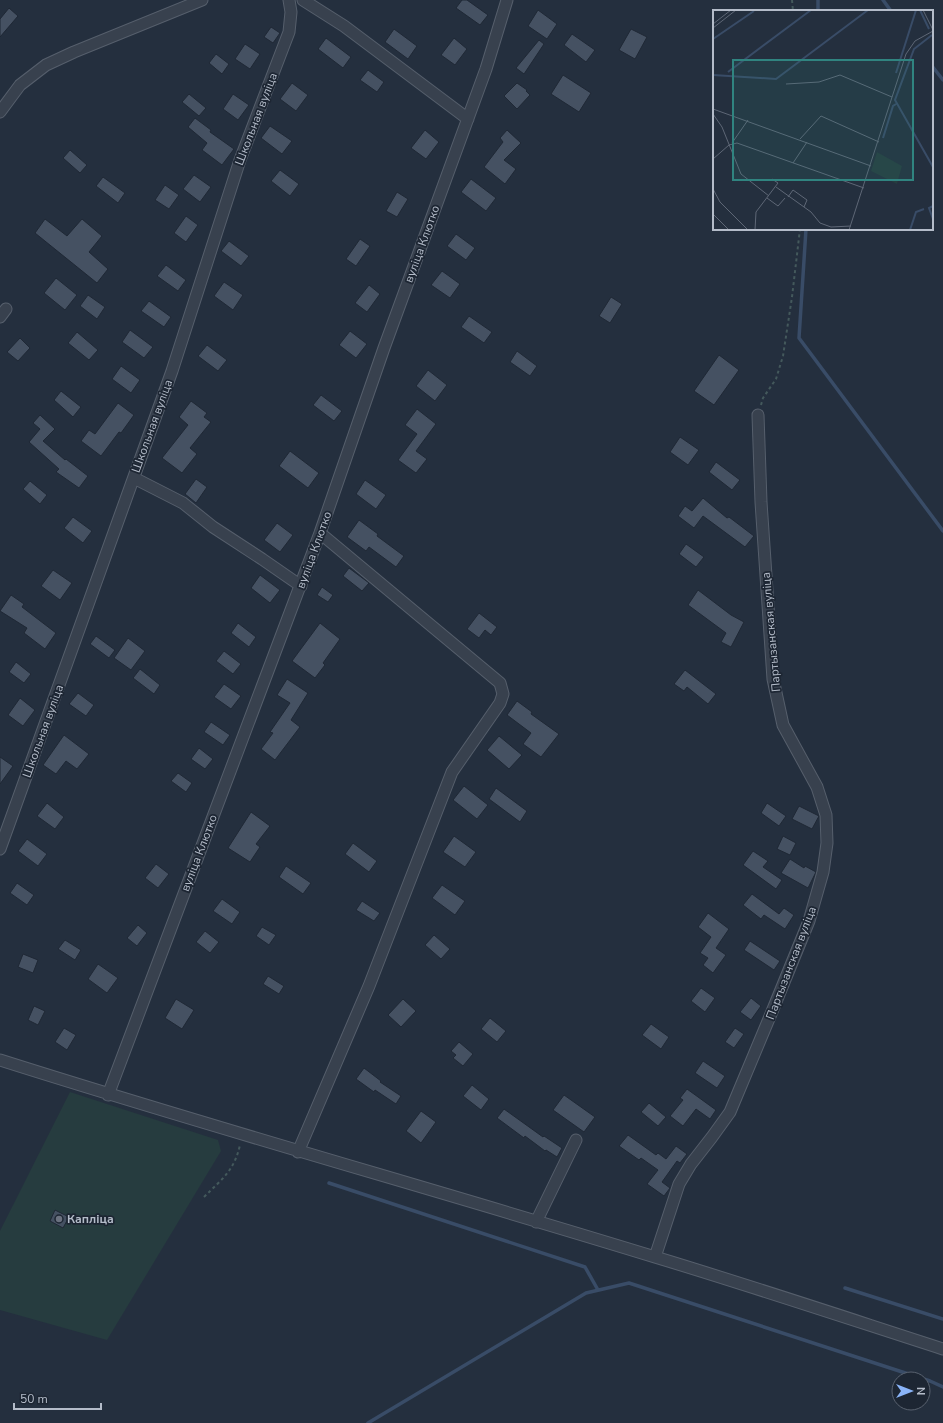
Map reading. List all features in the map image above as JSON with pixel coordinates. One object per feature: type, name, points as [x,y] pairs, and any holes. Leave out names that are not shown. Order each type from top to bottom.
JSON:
[{"type":"street","points":[[0,112],[20,85],[46,65],[74,52],[202,0]]},
{"type":"street","name":"Школьная вуліца","points":[[0,849],[172,371],[240,160],[290,32],[291,12],[289,0]]},
{"type":"street","points":[[303,0],[344,26],[468,119]]},
{"type":"street","name":"вуліца Клютко","points":[[108,1095],[301,586],[384,348],[486,69],[507,0]]},
{"type":"street","name":"Партызанская вуліца","points":[[655,1257],[680,1184],[691,1164],[712,1138],[730,1112],[771,1014],[809,921],[822,872],[827,843],[826,815],[817,787],[783,725],[773,679],[761,502],[758,415]]},
{"type":"street","points":[[134,478],[183,503],[212,527],[301,586]]},
{"type":"street","points":[[298,1152],[369,986],[452,772],[500,703],[504,694],[500,683],[320,533]]},
{"type":"street","points":[[0,1060],[108,1095],[655,1257],[943,1349]]},
{"type":"street","points":[[536,1222],[576,1140]]},
{"type":"path","points":[[792,0],[793,10]]},
{"type":"path","points":[[758,415],[763,398],[776,379],[783,356],[800,230]]},
{"type":"path","points":[[204,1197],[233,1167],[242,1135]]},
{"type":"green space","points":[[70,1092],[218,1140],[221,1151],[107,1340],[0,1310],[0,1231]]},
{"type":"building","points":[[462,0],[467,0],[488,15],[480,25],[456,8]]},
{"type":"building","points":[[9,8],[18,16],[0,37],[0,19]]},
{"type":"building","points":[[538,10],[557,24],[547,39],[528,26]]},
{"type":"building","points":[[271,27],[280,33],[273,43],[264,37]]},
{"type":"building","points":[[394,29],[417,46],[408,59],[385,42]]},
{"type":"building","points":[[631,29],[647,37],[635,59],[619,50]]},
{"type":"building","points":[[572,34],[595,50],[586,62],[564,45]]},
{"type":"building","points":[[326,38],[351,57],[343,68],[318,49]]},
{"type":"building","points":[[454,38],[467,49],[455,65],[441,55]]},
{"type":"building","points":[[539,40],[544,44],[524,74],[516,68]]},
{"type":"building","points":[[245,44],[260,54],[250,69],[235,59]]},
{"type":"building","points":[[216,54],[229,64],[222,74],[209,63]]},
{"type":"building","points":[[368,70],[384,82],[377,92],[360,80]]},
{"type":"building","points":[[563,75],[591,93],[579,112],[551,94]]},
{"type":"building","points":[[292,83],[308,95],[296,111],[280,99]]},
{"type":"building","points":[[517,83],[527,90],[526,91],[530,95],[517,109],[504,96]]},
{"type":"building","points":[[189,94],[206,108],[199,116],[182,102]]},
{"type":"building","points":[[233,94],[249,105],[238,120],[223,109]]},
{"type":"building","points":[[195,118],[211,130],[210,132],[234,149],[222,165],[202,150],[207,143],[188,127]]},
{"type":"building","points":[[270,126],[292,141],[282,154],[261,138]]},
{"type":"building","points":[[425,130],[439,142],[426,159],[411,148]]},
{"type":"building","points":[[507,130],[521,143],[504,160],[516,169],[505,184],[484,167],[503,142],[500,138]]},
{"type":"building","points":[[70,150],[87,165],[80,173],[63,158]]},
{"type":"building","points":[[280,170],[299,184],[290,196],[271,181]]},
{"type":"building","points":[[194,175],[211,187],[200,202],[183,189]]},
{"type":"building","points":[[103,177],[125,193],[118,203],[96,186]]},
{"type":"building","points":[[471,179],[496,198],[486,211],[461,192]]},
{"type":"building","points":[[165,185],[179,195],[169,209],[155,200]]},
{"type":"building","points":[[397,192],[408,199],[397,217],[386,211]]},
{"type":"building","points":[[186,216],[198,225],[186,242],[174,233]]},
{"type":"building","points":[[45,219],[67,236],[82,219],[102,236],[89,252],[108,269],[97,283],[35,233]]},
{"type":"building","points":[[456,234],[475,248],[466,260],[447,246]]},
{"type":"building","points":[[360,239],[370,246],[356,266],[346,259]]},
{"type":"building","points":[[229,241],[249,256],[241,266],[221,251]]},
{"type":"building","points":[[166,265],[186,280],[178,291],[157,276]]},
{"type":"building","points":[[442,271],[460,284],[450,298],[431,285]]},
{"type":"building","points":[[56,278],[77,295],[65,310],[44,293]]},
{"type":"building","points":[[224,282],[243,295],[233,310],[214,296]]},
{"type":"building","points":[[369,285],[380,294],[367,312],[355,303]]},
{"type":"building","points":[[88,295],[105,307],[97,319],[80,306]]},
{"type":"building","points":[[611,297],[622,304],[610,323],[599,316]]},
{"type":"building","points":[[149,301],[171,317],[164,327],[141,311]]},
{"type":"building","points":[[469,316],[492,332],[484,343],[461,327]]},
{"type":"building","points":[[130,330],[153,347],[144,358],[122,342]]},
{"type":"building","points":[[350,331],[367,344],[356,358],[339,345]]},
{"type":"building","points":[[77,332],[98,350],[89,360],[68,343]]},
{"type":"building","points":[[20,338],[30,348],[18,361],[7,352]]},
{"type":"building","points":[[207,345],[227,360],[218,371],[198,356]]},
{"type":"building","points":[[517,351],[537,366],[530,376],[510,362]]},
{"type":"building","points":[[719,355],[739,370],[714,405],[694,391]]},
{"type":"building","points":[[121,366],[140,380],[131,393],[112,379]]},
{"type":"building","points":[[428,370],[447,385],[435,401],[416,386]]},
{"type":"building","points":[[61,391],[81,407],[73,417],[54,400]]},
{"type":"building","points":[[321,395],[342,411],[334,421],[313,405]]},
{"type":"building","points":[[191,401],[207,413],[204,417],[211,422],[190,448],[197,454],[182,473],[162,458],[188,425],[179,417]]},
{"type":"building","points":[[118,403],[134,415],[101,456],[81,441],[89,430],[95,434]]},
{"type":"building","points":[[417,409],[436,424],[416,451],[427,459],[416,473],[398,460],[417,434],[405,425]]},
{"type":"building","points":[[40,415],[55,429],[43,441],[65,460],[66,459],[88,476],[79,488],[56,472],[59,469],[29,442],[40,429],[33,423]]},
{"type":"building","points":[[680,437],[699,450],[688,465],[670,452]]},
{"type":"building","points":[[290,451],[319,473],[308,488],[279,466]]},
{"type":"building","points":[[716,462],[740,480],[732,490],[709,472]]},
{"type":"building","points":[[196,479],[207,487],[196,503],[185,494]]},
{"type":"building","points":[[365,480],[386,495],[376,509],[356,494]]},
{"type":"building","points":[[30,481],[47,495],[40,504],[23,489]]},
{"type":"building","points":[[703,498],[727,518],[729,517],[754,536],[745,547],[703,516],[694,528],[678,516],[685,506],[692,511]]},
{"type":"building","points":[[73,517],[92,531],[83,543],[64,528]]},
{"type":"building","points":[[359,520],[378,534],[377,536],[404,556],[396,567],[369,547],[366,551],[347,537]]},
{"type":"building","points":[[277,523],[293,535],[280,552],[264,540]]},
{"type":"building","points":[[686,544],[704,557],[696,567],[679,554]]},
{"type":"building","points":[[349,568],[369,583],[362,591],[343,576]]},
{"type":"building","points":[[53,570],[72,583],[60,600],[41,586]]},
{"type":"building","points":[[260,575],[280,590],[270,603],[251,588]]},
{"type":"building","points":[[322,587],[333,595],[328,602],[317,595]]},
{"type":"building","points":[[698,590],[731,615],[744,622],[731,647],[721,642],[726,633],[688,605]]},
{"type":"building","points":[[11,595],[24,604],[22,607],[56,633],[45,649],[24,633],[27,628],[0,611]]},
{"type":"building","points":[[479,613],[497,627],[491,635],[485,630],[479,638],[467,629]]},
{"type":"building","points":[[238,623],[256,637],[249,647],[231,633]]},
{"type":"building","points":[[320,623],[340,639],[323,663],[325,665],[315,678],[292,661]]},
{"type":"building","points":[[96,636],[115,650],[109,658],[90,644]]},
{"type":"building","points":[[128,638],[145,651],[131,670],[114,658]]},
{"type":"building","points":[[224,651],[241,664],[233,674],[216,661]]},
{"type":"building","points":[[16,662],[31,674],[24,683],[9,672]]},
{"type":"building","points":[[140,669],[160,685],[154,694],[133,678]]},
{"type":"building","points":[[685,670],[716,694],[708,704],[687,687],[684,691],[674,684]]},
{"type":"building","points":[[287,679],[308,693],[291,720],[300,727],[275,760],[261,749],[273,733],[270,732],[290,703],[277,695]]},
{"type":"building","points":[[224,684],[241,696],[231,709],[214,697]]},
{"type":"building","points":[[78,693],[94,705],[86,716],[69,704]]},
{"type":"building","points":[[20,698],[35,710],[23,726],[8,715]]},
{"type":"building","points":[[517,701],[532,712],[531,714],[559,734],[541,757],[523,744],[531,733],[507,715]]},
{"type":"building","points":[[211,722],[230,735],[223,745],[204,732]]},
{"type":"building","points":[[64,735],[89,754],[77,769],[66,761],[56,774],[43,765]]},
{"type":"building","points":[[499,736],[522,755],[509,769],[487,750]]},
{"type":"building","points":[[199,748],[213,759],[205,769],[191,759]]},
{"type":"building","points":[[0,757],[13,766],[0,784]]},
{"type":"building","points":[[178,773],[192,783],[186,792],[171,781]]},
{"type":"building","points":[[464,786],[488,805],[477,819],[453,800]]},
{"type":"building","points":[[496,788],[527,811],[520,822],[489,799]]},
{"type":"building","points":[[47,803],[64,817],[55,829],[37,816]]},
{"type":"building","points":[[767,803],[786,816],[779,826],[761,813]]},
{"type":"building","points":[[799,806],[819,816],[812,829],[792,819]]},
{"type":"building","points":[[251,812],[270,826],[256,844],[260,847],[250,862],[228,848]]},
{"type":"building","points":[[454,836],[476,852],[465,867],[443,852]]},
{"type":"building","points":[[783,836],[796,843],[790,855],[777,849]]},
{"type":"building","points":[[27,839],[47,854],[38,866],[18,851]]},
{"type":"building","points":[[353,843],[377,861],[369,872],[345,854]]},
{"type":"building","points":[[753,851],[768,861],[763,867],[782,880],[776,889],[743,865]]},
{"type":"building","points":[[790,859],[804,868],[805,866],[816,872],[808,888],[781,873]]},
{"type":"building","points":[[156,864],[169,874],[158,888],[145,878]]},
{"type":"building","points":[[286,866],[311,883],[303,894],[279,877]]},
{"type":"building","points":[[17,883],[34,895],[27,905],[10,893]]},
{"type":"building","points":[[442,885],[465,901],[455,915],[432,898]]},
{"type":"building","points":[[752,894],[779,914],[784,908],[794,915],[785,929],[764,915],[761,919],[743,905]]},
{"type":"building","points":[[222,899],[240,912],[232,924],[213,911]]},
{"type":"building","points":[[362,901],[380,913],[374,921],[356,910]]},
{"type":"building","points":[[708,913],[729,929],[716,948],[726,955],[713,973],[703,965],[708,958],[700,953],[711,937],[698,927]]},
{"type":"building","points":[[138,925],[147,933],[137,946],[127,938]]},
{"type":"building","points":[[262,927],[276,935],[269,945],[256,936]]},
{"type":"building","points":[[205,931],[219,942],[210,953],[196,942]]},
{"type":"building","points":[[434,935],[450,949],[441,959],[425,945]]},
{"type":"building","points":[[65,940],[81,950],[75,960],[58,949]]},
{"type":"building","points":[[750,941],[780,961],[774,970],[744,950]]},
{"type":"building","points":[[23,954],[38,960],[33,973],[18,967]]},
{"type":"building","points":[[98,964],[118,978],[107,993],[88,979]]},
{"type":"building","points":[[268,976],[284,986],[279,994],[263,984]]},
{"type":"building","points":[[701,988],[715,998],[705,1012],[691,1001]]},
{"type":"building","points":[[751,998],[761,1006],[751,1020],[740,1012]]},
{"type":"building","points":[[176,999],[194,1010],[182,1029],[165,1018]]},
{"type":"building","points":[[403,999],[416,1011],[401,1027],[388,1015]]},
{"type":"building","points":[[34,1006],[45,1011],[38,1025],[28,1020]]},
{"type":"building","points":[[490,1018],[506,1031],[497,1042],[481,1029]]},
{"type":"building","points":[[651,1024],[669,1037],[661,1049],[642,1035]]},
{"type":"building","points":[[64,1028],[76,1035],[67,1050],[55,1042]]},
{"type":"building","points":[[735,1028],[744,1034],[734,1048],[725,1042]]},
{"type":"building","points":[[459,1042],[473,1054],[463,1066],[453,1058],[456,1055],[451,1051]]},
{"type":"building","points":[[703,1061],[725,1076],[717,1088],[695,1073]]},
{"type":"building","points":[[364,1068],[381,1081],[380,1082],[401,1096],[396,1104],[375,1090],[374,1092],[356,1079]]},
{"type":"building","points":[[472,1085],[489,1099],[481,1110],[463,1096]]},
{"type":"building","points":[[687,1089],[716,1110],[710,1119],[696,1109],[683,1126],[670,1116],[683,1100],[680,1098]]},
{"type":"building","points":[[564,1095],[595,1117],[584,1132],[553,1110]]},
{"type":"building","points":[[649,1103],[666,1117],[658,1126],[641,1112]]},
{"type":"building","points":[[504,1109],[543,1137],[544,1136],[562,1148],[557,1157],[546,1150],[545,1151],[525,1136],[524,1138],[497,1118]]},
{"type":"building","points":[[421,1111],[436,1122],[421,1143],[406,1131]]},
{"type":"building","points":[[628,1135],[656,1155],[658,1153],[666,1159],[676,1146],[687,1154],[680,1163],[677,1161],[662,1182],[670,1188],[664,1196],[647,1184],[658,1170],[641,1158],[639,1160],[619,1146]]},
{"type":"building","name":"Капліца","points":[[55,1210],[69,1217],[63,1228],[50,1221]]},
{"type":"waterway","points":[[818,0],[818,10]]},
{"type":"waterway","points":[[883,0],[890,10]]},
{"type":"waterway","points":[[933,67],[943,80]]},
{"type":"waterway","points":[[806,230],[799,338],[943,531]]},
{"type":"waterway","points":[[329,1183],[585,1267],[598,1290]]},
{"type":"waterway","points":[[368,1423],[586,1293],[629,1283],[930,1381],[943,1387]]},
{"type":"waterway","points":[[845,1288],[943,1319]]},
{"type":"place","name":"Капліца","points":[[59,1219]]}]
